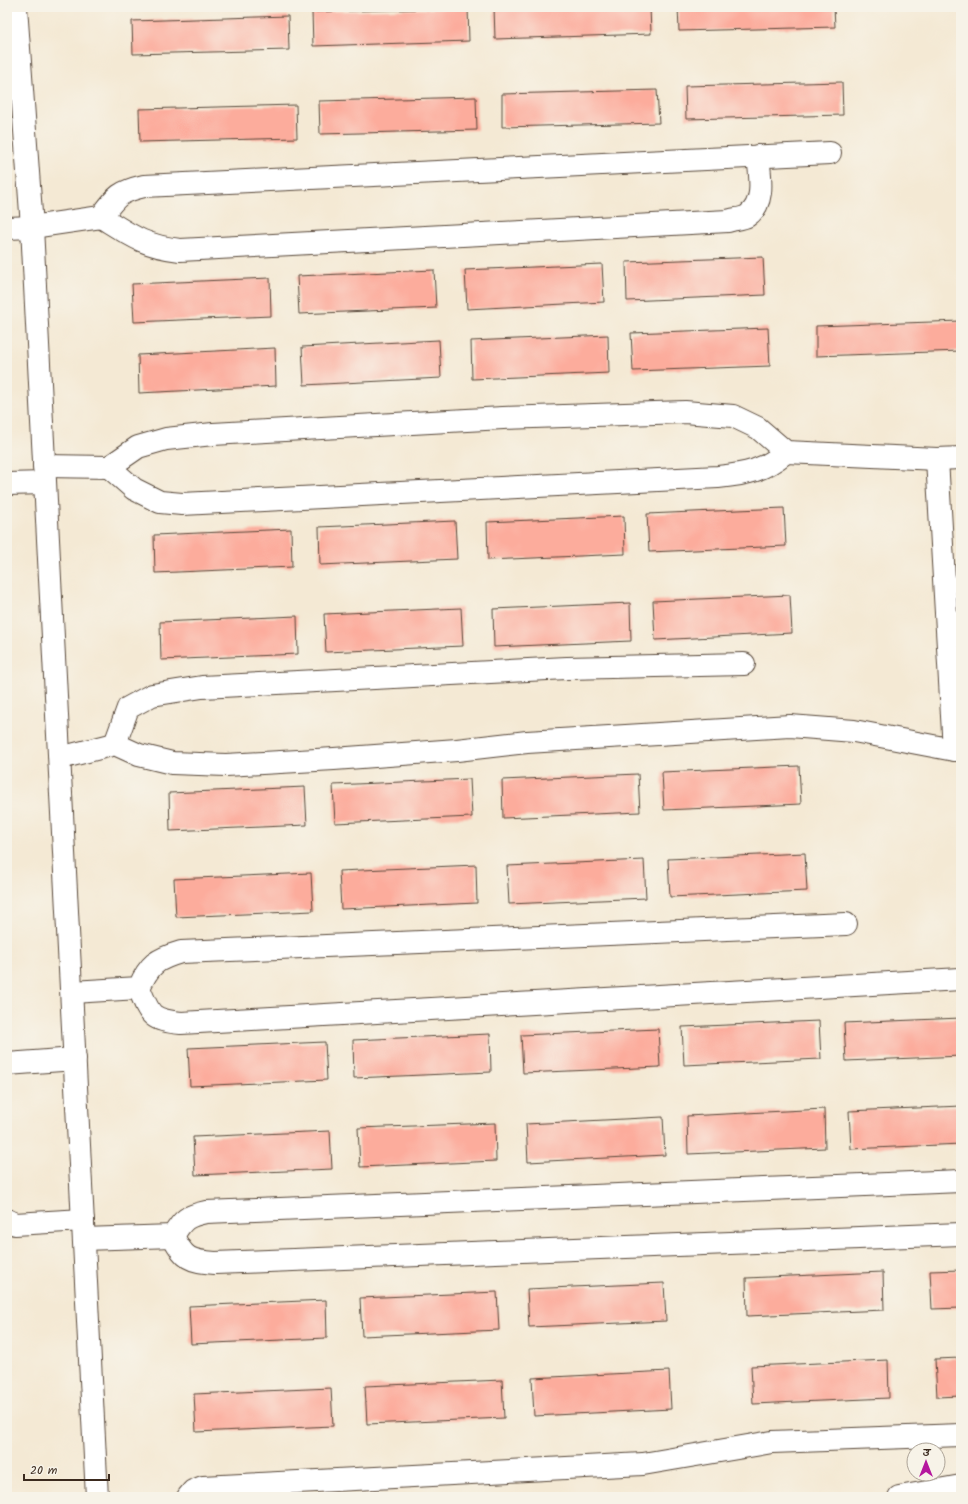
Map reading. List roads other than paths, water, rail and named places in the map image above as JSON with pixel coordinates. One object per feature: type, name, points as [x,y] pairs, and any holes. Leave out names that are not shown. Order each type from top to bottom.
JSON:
[{"type":"street","points":[[16,7],[32,227],[97,1497]]},
{"type":"street","points":[[100,217],[115,198],[127,190],[144,186],[830,153]]},
{"type":"street","points":[[7,228],[32,227],[100,217],[136,240],[158,248],[180,250],[728,221],[746,216],[756,205],[761,189],[758,156]]},
{"type":"street","points":[[7,484],[45,474],[109,467],[138,446],[166,439],[213,434],[503,418],[684,412],[733,416],[758,428],[786,452],[937,459],[961,458]]},
{"type":"street","points":[[109,467],[134,489],[153,499],[160,502],[182,504],[718,477],[744,474],[771,465],[786,452]]},
{"type":"street","points":[[60,758],[115,744],[139,755],[172,764],[226,765],[349,758],[527,742],[790,726],[854,731],[957,750],[937,459]]},
{"type":"street","points":[[115,744],[128,708],[152,695],[202,687],[567,668],[744,664]]},
{"type":"street","points":[[139,988],[152,965],[163,957],[181,952],[846,924]]},
{"type":"street","points":[[139,988],[146,1006],[153,1016],[165,1021],[181,1023],[961,979]]},
{"type":"street","points":[[72,992],[139,988]]},
{"type":"street","points":[[7,1064],[75,1059]]},
{"type":"street","points":[[173,1236],[181,1222],[190,1216],[206,1212],[961,1181]]},
{"type":"street","points":[[7,1220],[15,1224],[173,1236]]},
{"type":"street","points":[[173,1236],[180,1250],[187,1258],[197,1261],[215,1262],[961,1234]]},
{"type":"street","points":[[188,1497],[193,1491],[203,1487],[643,1464],[772,1442],[961,1435]]},
{"type":"street","points":[[899,1497],[961,1486]]}]
